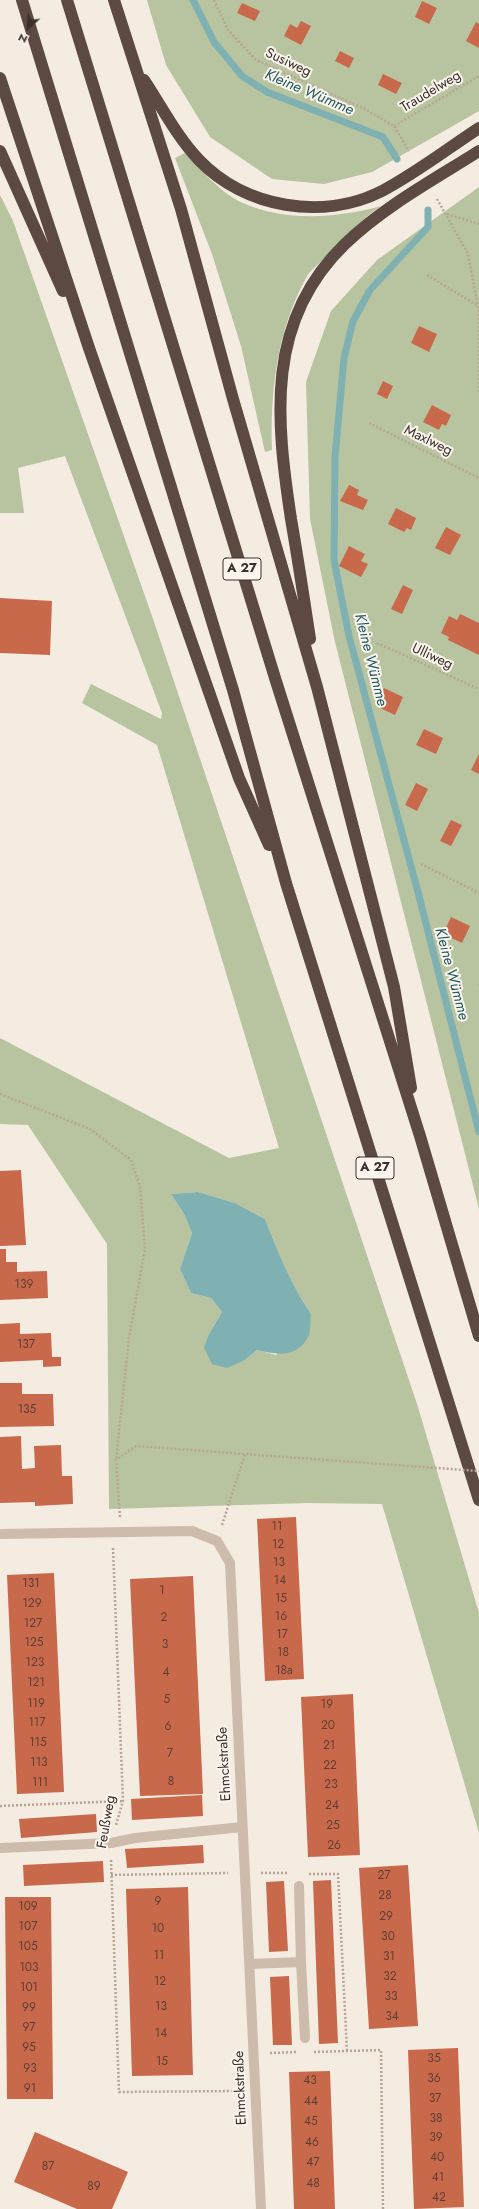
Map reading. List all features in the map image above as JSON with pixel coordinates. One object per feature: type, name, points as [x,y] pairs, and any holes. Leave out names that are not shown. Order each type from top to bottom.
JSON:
[{"type":"highway","name":"A 27","points":[[22,0],[233,690],[286,883],[479,1500]]},
{"type":"highway","name":"A 27","points":[[67,0],[275,678],[420,1136],[479,1336]]},
{"type":"highway","points":[[114,0],[181,209],[233,399],[317,687],[394,987],[420,1136]]},
{"type":"highway","points":[[135,65],[185,143],[200,160],[217,176],[236,188],[257,198],[278,204],[320,207],[362,199],[393,184],[479,128]]},
{"type":"highway","points":[[0,78],[89,348],[239,778],[286,883]]},
{"type":"highway","points":[[0,151],[89,348]]},
{"type":"highway","points":[[317,687],[285,478],[279,398],[286,348],[303,301],[324,268],[344,244],[380,215],[479,151]]},
{"type":"street","name":"Ehmckstraße","points":[[0,1534],[192,1531],[217,1541],[230,1562],[250,1964],[254,2091],[261,2209]]},
{"type":"street","points":[[0,1848],[111,1843],[135,1838],[242,1827]]},
{"type":"street","points":[[299,1886],[305,2038]]},
{"type":"street","points":[[250,1964],[301,1962]]},
{"type":"path","name":"Susiweg","points":[[214,0],[228,30],[256,60],[365,109],[394,126],[409,151]]},
{"type":"path","name":"Traudelweg","points":[[394,126],[479,76]]},
{"type":"path","points":[[437,199],[447,214],[468,254],[479,306],[479,393]]},
{"type":"path","points":[[447,214],[479,224]]},
{"type":"path","points":[[427,275],[479,306]]},
{"type":"path","name":"Maxlweg","points":[[369,423],[479,478]]},
{"type":"path","name":"Ulliweg","points":[[377,643],[479,689]]},
{"type":"path","points":[[421,864],[479,893]]},
{"type":"path","name":"Feußweg","points":[[0,1094],[90,1129],[131,1160],[140,1187],[145,1249],[129,1338],[116,1460],[116,1531],[123,1801],[111,1843],[111,1876],[118,2092],[254,2091]]},
{"type":"path","points":[[116,1460],[136,1446],[479,1471]]},
{"type":"path","points":[[226,1512],[245,1454]]},
{"type":"path","points":[[0,1806],[123,1801]]},
{"type":"path","points":[[111,1876],[245,1873],[293,1874]]},
{"type":"path","points":[[305,1874],[338,1874],[347,2051]]},
{"type":"path","points":[[309,2052],[381,2050],[383,2209]]},
{"type":"path","points":[[254,2054],[302,2052]]},
{"type":"green space","points":[[147,0],[479,0],[479,111],[372,172],[324,184],[272,179],[210,137],[166,65]]},
{"type":"green space","points":[[185,153],[227,194],[243,203],[259,209],[276,213],[312,216],[347,213],[381,206],[358,224],[312,270],[306,278],[296,298],[288,319],[277,362],[272,406],[272,450],[265,452],[241,346],[212,254],[175,158]]},
{"type":"green space","points":[[479,187],[479,1209],[335,642],[310,519],[306,382],[331,311],[377,260]]},
{"type":"green space","points":[[0,195],[13,221],[152,616],[418,1407],[479,1613],[479,1833],[382,1504],[308,1503],[109,1509],[107,1244],[28,1125],[0,1124],[0,1038],[229,1158],[279,1148],[157,745],[82,703],[91,684],[161,719],[162,713],[65,456],[18,468],[24,513],[0,513]],"holes":[[[198,1192],[235,1203],[265,1219],[291,1279],[311,1314],[276,1355],[257,1350],[245,1360],[209,1334],[222,1312],[211,1298],[191,1293],[180,1269],[192,1233],[184,1214],[171,1194]]]},
{"type":"water","points":[[198,1192],[235,1203],[265,1219],[291,1279],[311,1314],[309,1335],[298,1349],[292,1352],[279,1354],[257,1350],[245,1360],[227,1368],[212,1364],[204,1348],[209,1334],[222,1312],[211,1298],[191,1293],[180,1269],[192,1233],[184,1214],[171,1194]]},
{"type":"building","points":[[422,1],[437,8],[429,24],[415,17]]},
{"type":"building","points":[[242,3],[260,11],[255,21],[237,13]]},
{"type":"building","points":[[301,21],[311,26],[301,45],[284,36],[290,24],[297,28]]},
{"type":"building","points":[[476,22],[479,24],[479,48],[466,41]]},
{"type":"building","points":[[340,51],[354,58],[349,68],[335,61]]},
{"type":"building","points":[[383,74],[402,83],[396,94],[378,85]]},
{"type":"building","points":[[419,326],[437,334],[429,352],[411,343]]},
{"type":"building","points":[[383,381],[393,386],[387,399],[377,394]]},
{"type":"building","points":[[432,405],[451,415],[446,426],[442,424],[439,430],[423,422]]},
{"type":"building","points":[[349,485],[359,490],[357,495],[368,500],[363,510],[340,501]]},
{"type":"building","points":[[396,508],[416,518],[411,530],[407,528],[404,532],[388,524]]},
{"type":"building","points":[[446,527],[461,535],[450,555],[435,548]]},
{"type":"building","points":[[349,546],[365,554],[361,561],[368,564],[361,577],[339,566]]},
{"type":"building","points":[[403,585],[413,590],[402,614],[391,609]]},
{"type":"building","points":[[0,598],[52,601],[50,655],[0,653]]},
{"type":"building","points":[[460,614],[479,623],[479,655],[448,640],[449,637],[441,633],[449,616],[457,620]]},
{"type":"building","points":[[384,688],[403,697],[395,715],[376,706]]},
{"type":"building","points":[[424,729],[443,738],[436,754],[416,745]]},
{"type":"building","points":[[479,754],[479,774],[471,770]]},
{"type":"building","points":[[416,783],[428,789],[417,811],[405,805]]},
{"type":"building","points":[[451,820],[462,825],[451,846],[440,841]]},
{"type":"building","points":[[451,917],[470,926],[462,943],[443,934]]},
{"type":"building","points":[[21,1170],[26,1245],[0,1246],[0,1171]]},
{"type":"building","points":[[0,1249],[6,1249],[6,1262],[17,1262],[17,1272],[47,1271],[48,1298],[0,1300]]},
{"type":"building","points":[[20,1323],[20,1334],[51,1333],[52,1357],[61,1357],[61,1366],[43,1367],[43,1360],[0,1362],[0,1324]]},
{"type":"building","points":[[0,1383],[22,1383],[22,1394],[53,1394],[54,1426],[0,1427]]},
{"type":"building","points":[[21,1436],[22,1469],[35,1468],[34,1446],[61,1445],[62,1476],[72,1476],[73,1504],[35,1506],[35,1502],[0,1503],[0,1437]]},
{"type":"building","points":[[296,1517],[304,1679],[265,1681],[257,1519]]},
{"type":"building","points":[[54,1573],[64,1792],[17,1794],[7,1575]]},
{"type":"building","points":[[193,1576],[203,1794],[140,1796],[130,1579]]},
{"type":"building","points":[[353,1694],[360,1855],[308,1857],[301,1697]]},
{"type":"building","points":[[202,1795],[203,1816],[132,1820],[131,1799]]},
{"type":"building","points":[[96,1814],[97,1832],[21,1838],[19,1819]]},
{"type":"building","points":[[203,1845],[204,1863],[127,1868],[125,1849]]},
{"type":"building","points":[[103,1861],[104,1882],[24,1886],[23,1865]]},
{"type":"building","points":[[408,1865],[418,2026],[369,2029],[359,1868]]},
{"type":"building","points":[[331,1880],[338,2043],[319,2044],[313,1881]]},
{"type":"building","points":[[284,1881],[288,1951],[269,1952],[266,1882]]},
{"type":"building","points":[[188,1887],[193,2075],[132,2076],[126,1889]]},
{"type":"building","points":[[5,1897],[51,1897],[53,2099],[7,2099]]},
{"type":"building","points":[[289,1976],[292,2045],[273,2045],[270,1977]]},
{"type":"building","points":[[458,2048],[464,2207],[414,2209],[408,2050]]},
{"type":"building","points":[[330,2071],[335,2209],[294,2209],[289,2072]]},
{"type":"building","points":[[35,2132],[128,2172],[112,2209],[77,2209],[14,2182]]},
{"type":"waterway","name":"Kleine Wümme","points":[[193,0],[214,42],[242,76],[267,92],[383,137],[397,159]]},
{"type":"waterway","name":"Kleine Wümme","points":[[428,210],[428,227],[370,290],[353,321],[344,358],[335,457],[334,560],[349,636],[419,896],[479,1132]]}]
